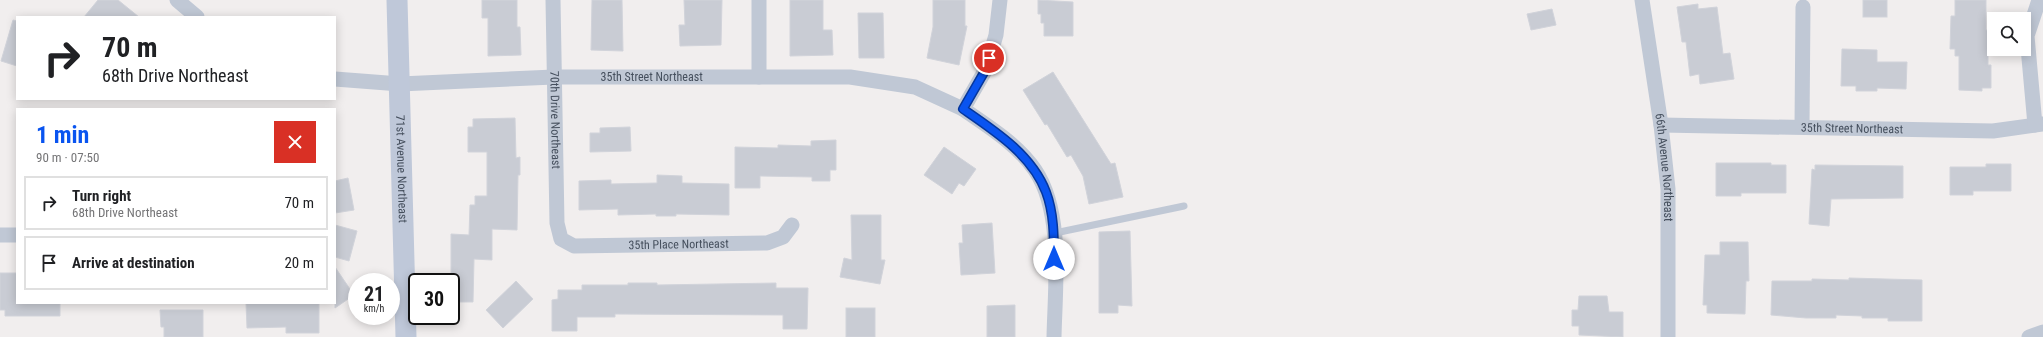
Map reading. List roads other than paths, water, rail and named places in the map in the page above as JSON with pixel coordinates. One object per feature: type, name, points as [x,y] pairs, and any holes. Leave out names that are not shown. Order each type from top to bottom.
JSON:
[{"type":"street","points":[[177,0],[196,16]]},
{"type":"street","name":"71st Avenue Northeast","points":[[397,0],[406,337]]},
{"type":"street","name":"70th Drive Northeast","points":[[553,0],[557,223],[561,239]]},
{"type":"street","points":[[759,0],[759,77]]},
{"type":"street","points":[[963,109],[986,69],[996,35],[1000,0]]},
{"type":"street","name":"66th Avenue Northeast","points":[[1642,0],[1661,125],[1668,189],[1668,337]]},
{"type":"street","points":[[2039,0],[2027,36],[2039,125]]},
{"type":"street","points":[[1802,126],[1803,7]]},
{"type":"street","name":"35th Street Northeast","points":[[336,79],[400,84],[554,77],[850,77],[915,87],[963,109],[1004,138],[1034,170],[1046,192],[1054,233],[1054,337]]},
{"type":"street","name":"35th Street Northeast","points":[[1661,125],[1802,126],[1993,131],[2039,125]]},
{"type":"street","name":"35th Place Northeast","points":[[561,239],[574,246],[767,243],[783,237],[792,225]]},
{"type":"street","points":[[0,235],[16,235]]},
{"type":"street","points":[[2029,337],[2043,332]]},
{"type":"lane","points":[[1054,233],[1184,206]]}]
